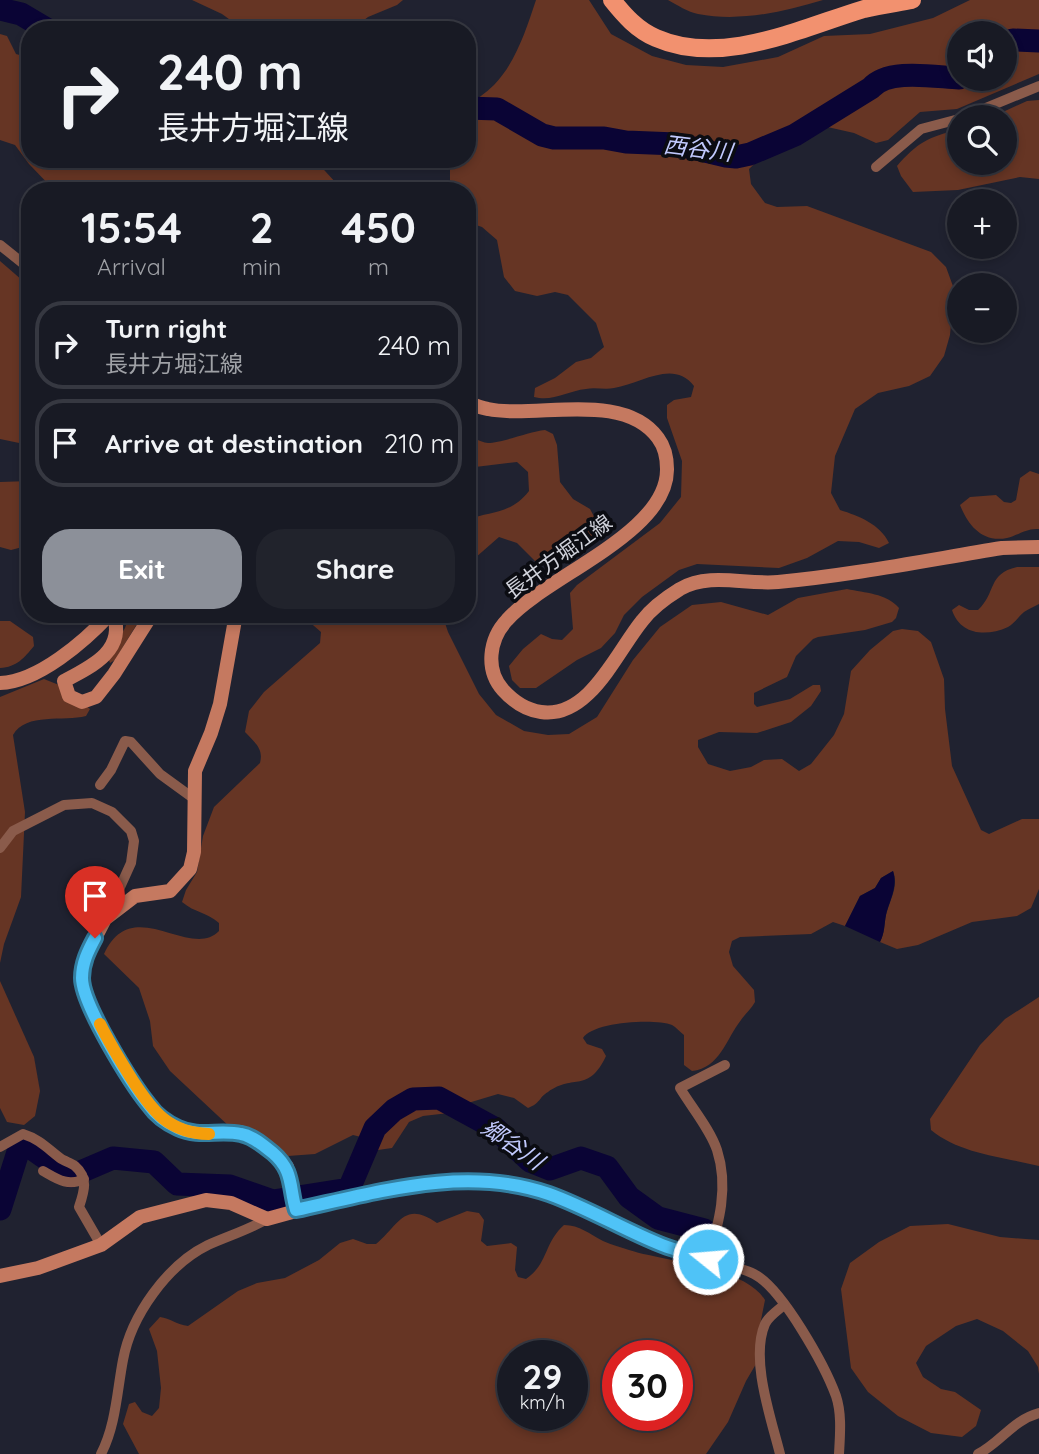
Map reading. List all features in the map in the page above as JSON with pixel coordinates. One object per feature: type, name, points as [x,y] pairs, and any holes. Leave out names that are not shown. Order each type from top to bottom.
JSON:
[{"type":"main road","points":[[612,0],[636,27],[657,39],[699,47],[731,48],[757,43],[867,9],[912,0]]},
{"type":"main road","name":"長井方堀江線","points":[[476,404],[498,410],[584,409],[619,414],[638,421],[657,436],[664,448],[667,481],[662,496],[648,515],[526,604],[507,619],[497,634],[491,665],[494,678],[503,690],[531,710],[553,714],[571,708],[588,694],[605,674],[643,619],[680,589],[697,582],[717,580],[775,583],[1002,548],[1039,547]]},
{"type":"main road","points":[[0,683],[44,669],[74,649],[101,623]]},
{"type":"main road","points":[[64,681],[105,655],[115,639],[118,628],[116,623]]},
{"type":"main road","points":[[44,669],[64,681],[69,696],[82,702],[96,697],[146,623]]},
{"type":"main road","points":[[0,1276],[38,1268],[101,1245],[140,1217],[206,1200],[232,1203],[267,1219],[295,1207],[287,1167],[275,1154],[251,1137],[241,1133],[207,1134],[180,1129],[149,1107],[114,1052],[83,991],[85,957],[105,919],[135,896],[170,891],[190,869],[194,852],[195,771],[220,704],[234,623]]},
{"type":"street","points":[[993,105],[1039,86]]},
{"type":"street","points":[[876,167],[921,129],[947,122]]},
{"type":"street","points":[[0,245],[21,262]]},
{"type":"street","points":[[100,785],[111,770],[125,741],[131,742],[160,774],[194,798]]},
{"type":"street","points":[[0,848],[13,831],[64,805],[92,803],[112,812],[131,831],[134,841],[131,863],[105,919]]},
{"type":"street","points":[[708,1259],[722,1214],[723,1179],[717,1149],[680,1088],[725,1065]]},
{"type":"street","points":[[0,1147],[23,1134],[33,1137],[74,1166],[84,1179],[84,1193],[79,1207],[101,1245]]},
{"type":"street","points":[[43,1171],[71,1184],[84,1179]]},
{"type":"street","points":[[295,1207],[398,1188],[455,1181],[487,1181],[548,1194],[662,1245],[754,1274],[770,1286],[802,1331],[836,1397],[840,1433],[839,1454]]},
{"type":"street","points":[[101,1454],[110,1436],[124,1355],[135,1325],[149,1301],[185,1259],[267,1219]]},
{"type":"street","points":[[780,1454],[762,1378],[761,1336],[766,1321],[784,1305]]},
{"type":"street","points":[[978,1454],[992,1447],[1011,1427],[1039,1413]]},
{"type":"shaded area","points":[[192,0],[403,0],[363,21],[232,21]]},
{"type":"shaded area","points":[[536,0],[589,0],[611,34],[652,56],[686,65],[723,67],[778,57],[824,36],[870,34],[933,18],[970,0],[1039,0],[1039,74],[1017,83],[1017,21],[947,21],[947,91],[999,91],[966,105],[947,105],[947,110],[920,112],[888,140],[876,143],[854,133],[823,126],[767,152],[749,169],[751,184],[765,203],[777,207],[807,206],[931,252],[946,267],[948,343],[944,356],[930,376],[909,386],[878,393],[855,409],[835,456],[831,493],[840,510],[875,526],[889,543],[879,548],[859,542],[838,541],[807,558],[779,568],[697,564],[679,570],[642,597],[624,615],[615,633],[601,648],[577,660],[536,688],[520,688],[512,680],[509,666],[523,649],[541,634],[562,640],[573,629],[570,593],[660,523],[681,497],[682,461],[667,418],[667,405],[674,400],[691,397],[694,386],[686,378],[667,374],[614,388],[589,388],[560,396],[534,397],[535,388],[555,378],[576,362],[591,358],[604,347],[596,323],[568,295],[555,292],[537,296],[515,291],[504,277],[497,240],[476,225],[476,182],[450,182],[449,168],[476,168],[476,99],[494,85],[520,45]]},
{"type":"shaded area","points":[[668,0],[823,0],[777,12],[730,17],[694,13]]},
{"type":"shaded area","points":[[0,34],[7,36],[16,54],[21,55],[21,153],[15,145],[0,140]]},
{"type":"shaded area","points":[[1039,100],[1039,179],[1020,177],[963,189],[913,192],[901,176],[897,166],[917,146],[947,133],[947,175],[1017,175],[1017,106]]},
{"type":"shaded area","points":[[33,168],[322,168],[335,182],[46,182]]},
{"type":"shaded area","points":[[0,261],[21,279],[21,443],[0,439]]},
{"type":"shaded area","points":[[545,430],[553,434],[557,445],[560,482],[573,499],[590,509],[598,524],[591,538],[557,551],[546,560],[535,561],[517,543],[499,537],[476,557],[476,517],[508,508],[529,491],[528,472],[517,462],[476,467],[476,438],[488,443]]},
{"type":"shaded area","points":[[1030,471],[1039,474],[1039,529],[998,539],[977,531],[960,505],[970,497],[996,495],[1004,502],[1011,503],[1016,500],[1020,478]]},
{"type":"shaded area","points":[[21,481],[21,547],[11,550],[0,547],[0,482]]},
{"type":"shaded area","points":[[1039,567],[1039,604],[1024,612],[1010,626],[1000,630],[975,632],[961,625],[952,610],[959,605],[969,610],[978,610],[988,597],[996,579],[1007,570]]},
{"type":"shaded area","points":[[847,589],[875,594],[888,599],[899,608],[892,622],[865,630],[813,639],[796,656],[787,677],[754,693],[754,704],[757,707],[790,699],[813,685],[820,685],[821,691],[811,706],[791,722],[757,733],[719,732],[698,740],[698,747],[708,764],[730,771],[751,767],[764,760],[782,759],[799,771],[811,764],[834,735],[844,714],[851,671],[870,650],[893,631],[918,631],[931,642],[944,679],[952,766],[981,830],[989,834],[1022,819],[1039,819],[1039,889],[1031,908],[1017,916],[972,922],[918,945],[897,949],[880,942],[894,887],[893,871],[881,878],[875,888],[860,896],[845,926],[833,922],[811,934],[740,937],[732,941],[729,952],[733,966],[754,990],[755,1002],[716,1059],[702,1069],[692,1071],[684,1065],[684,1035],[672,1025],[639,1022],[598,1028],[583,1038],[587,1044],[602,1049],[606,1056],[599,1068],[587,1079],[557,1087],[528,1108],[514,1098],[498,1094],[468,1103],[449,1113],[423,1116],[409,1122],[392,1148],[378,1150],[361,1137],[353,1135],[315,1154],[288,1156],[247,1143],[170,1071],[153,1046],[150,1021],[139,988],[104,954],[116,936],[130,928],[145,927],[193,939],[207,938],[219,931],[219,923],[214,919],[182,902],[197,872],[203,836],[214,807],[260,763],[259,749],[245,732],[249,711],[264,692],[320,643],[321,632],[311,623],[445,623],[479,694],[496,715],[524,731],[548,735],[569,734],[597,717],[633,660],[660,627],[692,605],[721,602],[768,615],[798,598]]},
{"type":"shaded area","points":[[0,621],[10,621],[33,637],[34,646],[16,664],[0,668]]},
{"type":"shaded area","points":[[127,623],[138,623],[115,660],[110,663],[108,658]]},
{"type":"shaded area","points":[[44,679],[59,685],[90,709],[86,716],[77,718],[27,723],[13,735],[25,812],[21,897],[0,963],[0,697]]},
{"type":"shaded area","points":[[893,871],[894,888],[880,942],[845,926],[860,896],[875,888],[881,878]]},
{"type":"shaded area","points":[[0,981],[34,1057],[40,1091],[35,1116],[24,1125],[7,1122],[0,1108]]},
{"type":"shaded area","points":[[1039,997],[1039,1166],[968,1150],[931,1130],[930,1119],[980,1045],[1005,1019]]},
{"type":"shaded area","points":[[467,1211],[479,1213],[484,1220],[481,1241],[487,1246],[511,1243],[517,1247],[515,1270],[518,1277],[526,1279],[539,1266],[557,1232],[564,1225],[570,1225],[629,1250],[722,1272],[755,1289],[765,1300],[756,1364],[728,1422],[706,1454],[139,1454],[123,1424],[129,1404],[135,1402],[142,1412],[152,1416],[159,1408],[161,1388],[157,1351],[149,1329],[160,1317],[188,1326],[238,1291],[257,1283],[285,1278],[319,1260],[340,1243],[353,1239],[376,1244],[403,1218],[417,1214],[437,1223]]},
{"type":"shaded area","points":[[948,1224],[1000,1237],[1039,1240],[1039,1374],[1038,1367],[1028,1351],[1003,1331],[977,1319],[956,1326],[926,1346],[916,1363],[923,1377],[941,1389],[955,1392],[981,1410],[976,1426],[962,1437],[931,1433],[898,1416],[868,1392],[851,1368],[841,1289],[850,1263],[879,1242],[910,1226]]},
{"type":"waterway","name":"西谷川","points":[[0,9],[21,14],[33,21]]},
{"type":"waterway","name":"西谷川","points":[[1017,40],[1039,41]]},
{"type":"waterway","name":"西谷川","points":[[476,108],[497,109],[542,135],[554,138],[604,138],[626,142],[676,144],[736,157],[795,135],[889,78],[912,75],[947,77]]},
{"type":"waterway","name":"郷谷川","points":[[0,1209],[18,1152],[27,1145],[71,1176],[113,1158],[154,1162],[177,1184],[230,1186],[273,1201],[349,1189],[375,1128],[394,1110],[413,1099],[439,1098],[496,1129],[530,1161],[550,1169],[581,1158],[607,1167],[629,1197],[658,1218],[704,1230]]},
{"type":"slow traffic","points":[[100,1024],[114,1052],[149,1107],[180,1129],[209,1134]]},
{"type":"route","points":[[95,938],[85,957],[83,991],[114,1052],[149,1107],[180,1129],[207,1134],[241,1133],[251,1137],[275,1154],[287,1167],[296,1210],[398,1188],[455,1181],[487,1181],[548,1194],[662,1245],[708,1259]]}]
